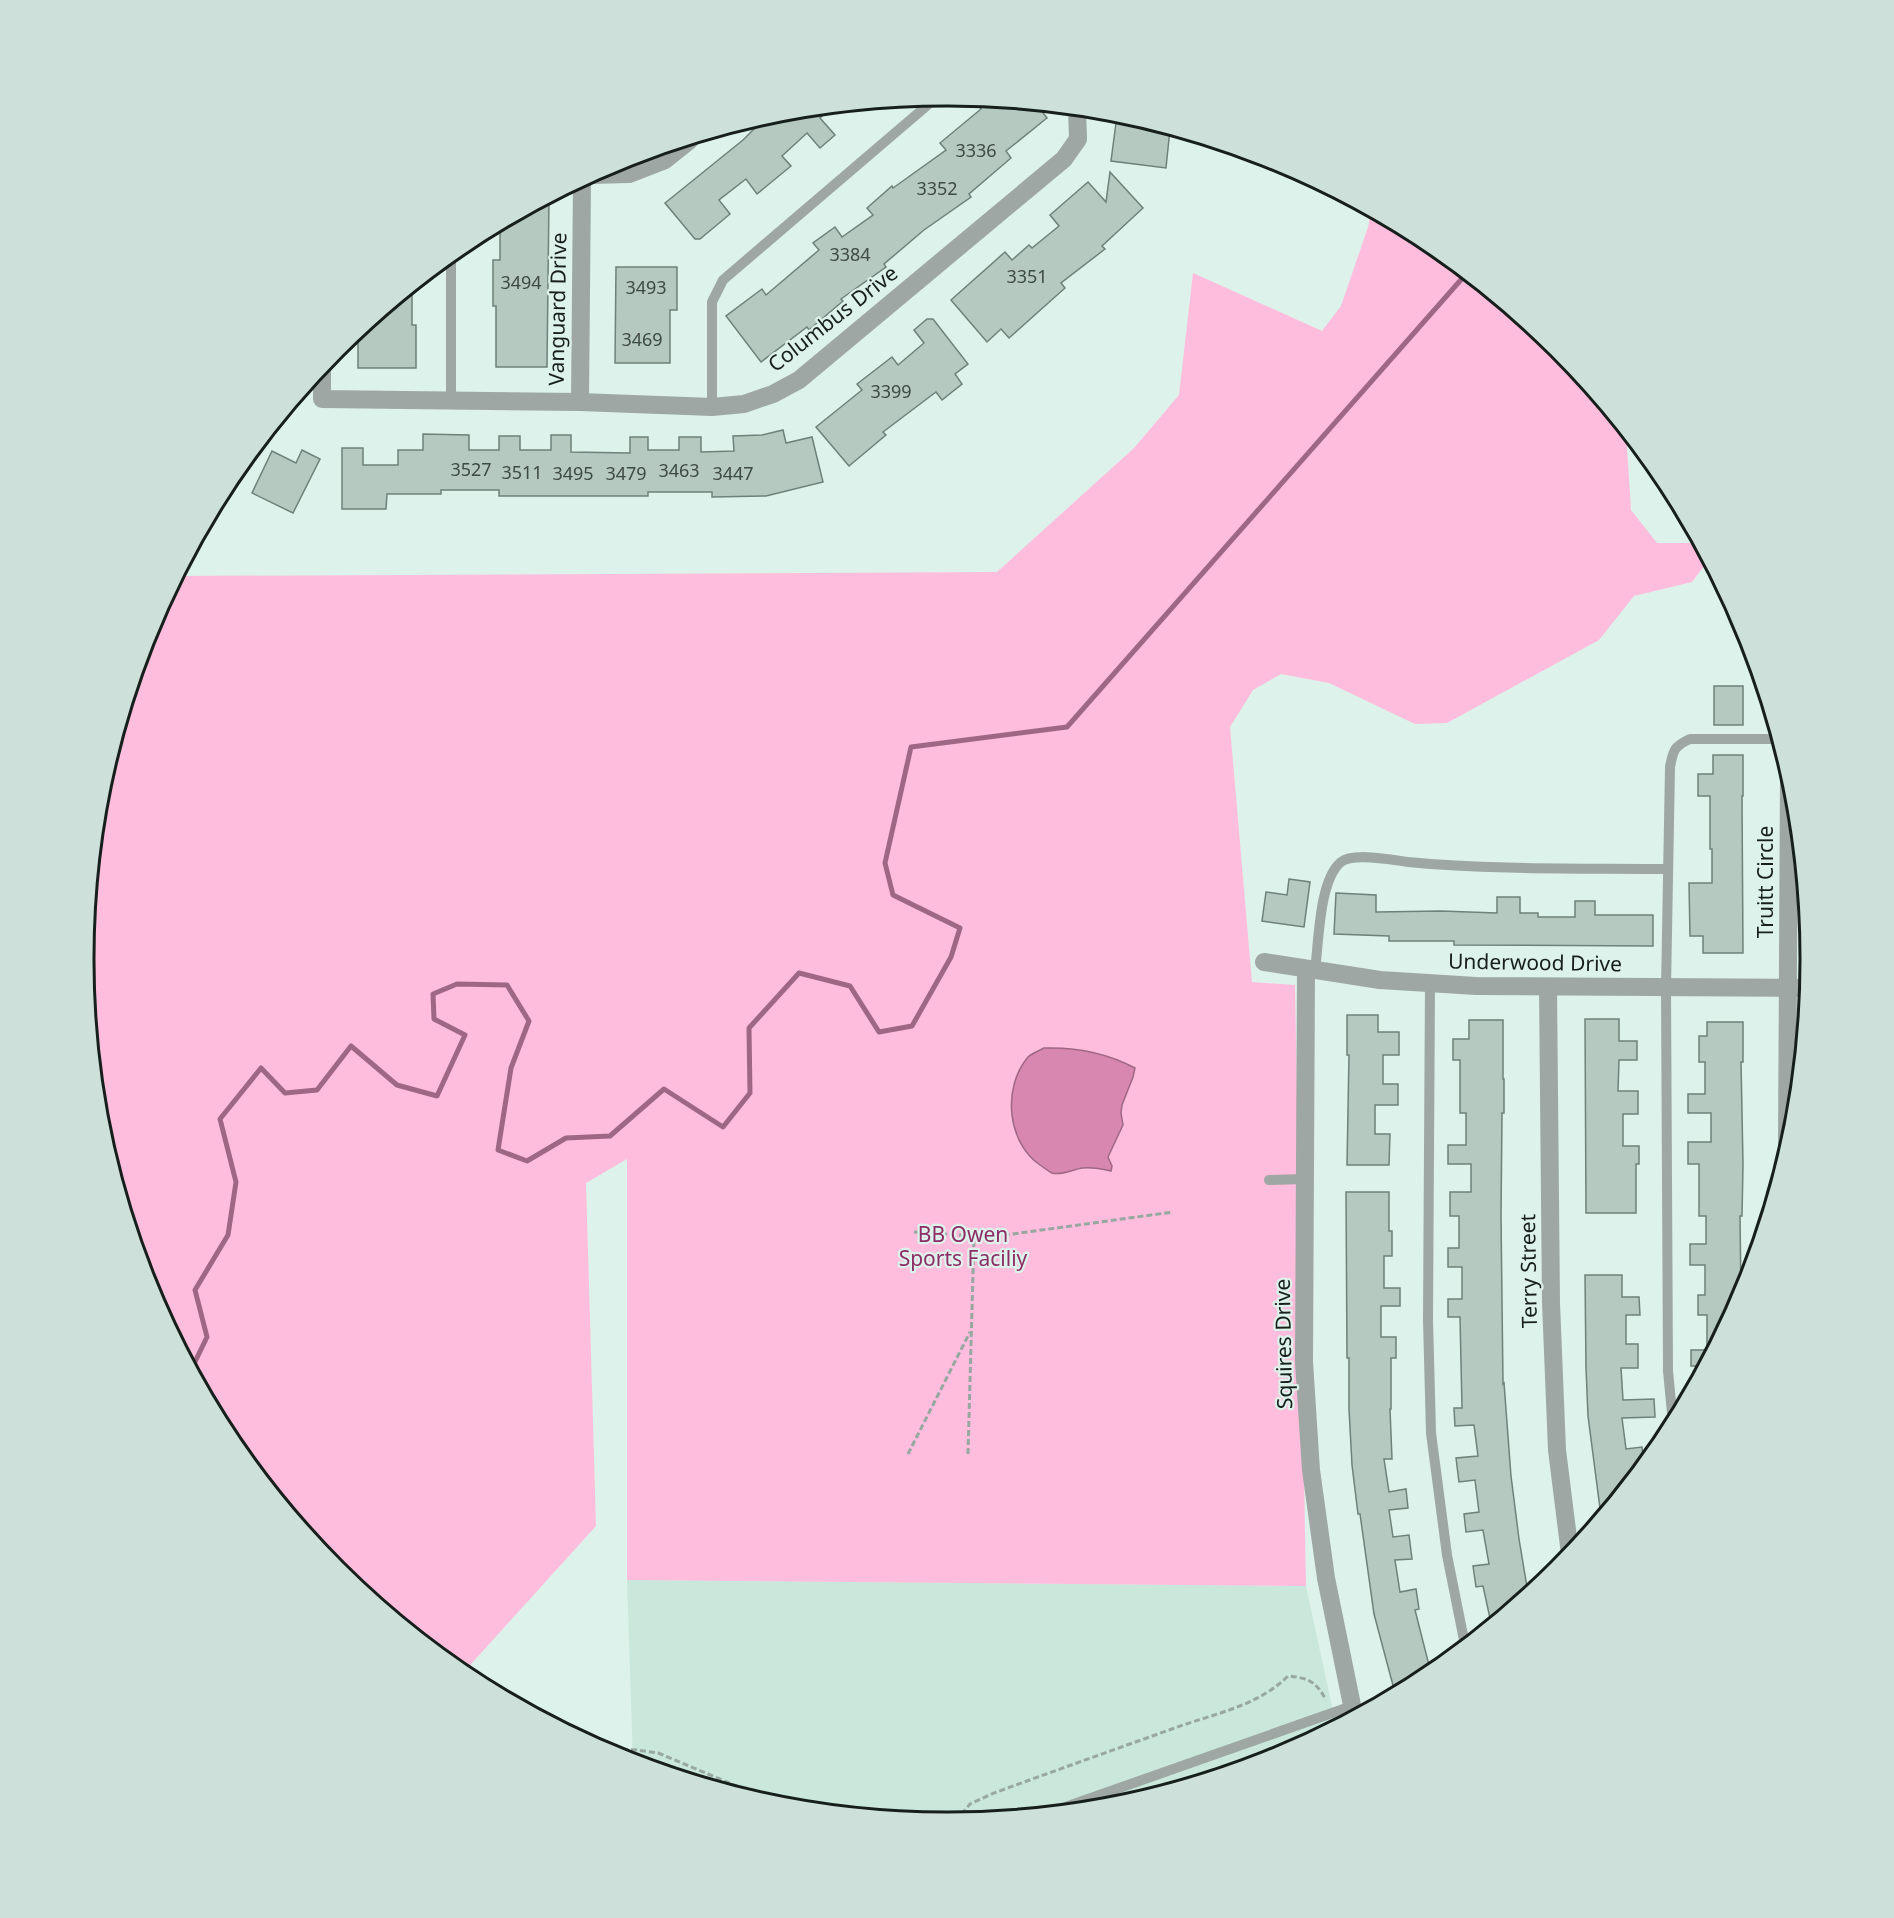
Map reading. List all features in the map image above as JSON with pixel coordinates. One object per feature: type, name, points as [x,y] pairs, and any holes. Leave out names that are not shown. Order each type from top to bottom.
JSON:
[{"type":"street","name":"Columbus Drive","points":[[322,380],[322,399],[712,406],[744,404],[773,394],[799,380],[1064,159],[1078,139],[1078,117]]},
{"type":"street","points":[[613,174],[629,174],[665,160],[676,151]]},
{"type":"street","name":"Vanguard Drive","points":[[580,402],[582,189]]},
{"type":"street","name":"Truitt Circle","points":[[1787,1101],[1789,827]]},
{"type":"street","name":"Underwood Drive","points":[[1264,962],[1380,980],[1430,983],[1548,987],[1799,988]]},
{"type":"street","name":"Squires Drive","points":[[1311,969],[1305,1179],[1304,1362],[1311,1470],[1326,1578],[1353,1708]]},
{"type":"street","name":"Terry Street","points":[[1548,987],[1551,1303],[1557,1450],[1569,1542]]},
{"type":"lane","points":[[712,406],[712,302],[723,280],[926,107]]},
{"type":"lane","points":[[451,266],[451,402]]},
{"type":"lane","points":[[1671,1407],[1668,1371],[1666,988],[1672,752],[1679,744],[1690,739],[1770,739]]},
{"type":"lane","points":[[1311,969],[1326,886],[1332,870],[1343,860],[1358,857],[1434,864],[1668,869]]},
{"type":"lane","points":[[1430,983],[1428,1320],[1431,1433],[1447,1556],[1463,1637]]},
{"type":"lane","points":[[1269,1180],[1305,1179]]},
{"type":"lane","points":[[1088,1799],[1333,1713],[1348,1711]]},
{"type":"path","points":[[914,1232],[991,1237],[1173,1212]]},
{"type":"path","points":[[968,1454],[974,1236]]},
{"type":"path","points":[[908,1454],[971,1330]]},
{"type":"path","points":[[964,1811],[970,1804],[994,1793],[1253,1702],[1276,1688],[1288,1676],[1307,1678],[1321,1691],[1333,1713]]},
{"type":"path","points":[[629,1750],[658,1753],[728,1783]]},
{"type":"shaded area","points":[[1044,1048],[1091,1052],[1113,1058],[1135,1068],[1122,1105],[1123,1125],[1108,1157],[1112,1166],[1111,1171],[1087,1168],[1060,1174],[1052,1173],[1029,1155],[1021,1143],[1012,1114],[1014,1084],[1028,1057]]},
{"type":"shaded area","points":[[627,1580],[1306,1586],[1335,1718],[1273,1747],[1168,1782],[1113,1795],[1003,1810],[947,1812],[891,1810],[836,1804],[781,1795],[726,1782],[633,1751]]},
{"type":"green space","name":"BB Owen Sports Faciliy","points":[[1370,219],[1421,250],[1509,318],[1550,356],[1588,397],[1627,445],[1631,510],[1657,543],[1691,543],[1704,567],[1692,582],[1634,596],[1599,640],[1447,723],[1415,724],[1329,683],[1281,674],[1253,690],[1230,727],[1252,982],[1295,985],[1306,1586],[627,1580],[627,1159],[586,1183],[596,1526],[470,1666],[385,1600],[344,1562],[306,1521],[238,1433],[182,1336],[159,1285],[124,1180],[111,1125],[96,1015],[94,959],[96,903],[111,793],[124,738],[159,633],[185,576],[997,572],[1134,448],[1179,395],[1193,273],[1322,331],[1341,306]]},
{"type":"building","points":[[980,107],[1043,112],[1047,118],[1006,151],[1011,158],[969,194],[971,197],[924,230],[884,264],[886,267],[841,299],[843,301],[809,330],[807,327],[761,362],[726,316],[762,289],[766,295],[819,250],[813,243],[835,227],[842,237],[873,215],[867,208],[892,186],[893,188],[946,150],[940,143],[981,109]]},
{"type":"building","points":[[822,116],[820,118],[835,135],[820,148],[807,133],[782,156],[791,166],[757,194],[746,179],[719,200],[730,214],[700,239],[695,239],[665,203],[754,130]]},
{"type":"building","points":[[1116,124],[1169,136],[1166,168],[1111,161]]},
{"type":"building","points":[[1110,172],[1143,208],[1102,246],[1105,249],[1061,283],[1065,288],[1009,338],[1001,329],[987,342],[951,300],[1005,252],[1012,260],[1029,245],[1032,248],[1059,226],[1050,215],[1088,182],[1106,202]]},
{"type":"building","points":[[549,206],[547,367],[496,367],[493,260],[500,260],[500,234]]},
{"type":"building","points":[[616,267],[677,267],[677,310],[670,310],[670,363],[615,363]]},
{"type":"building","points":[[412,296],[412,325],[416,325],[416,368],[358,368],[358,343]]},
{"type":"building","points":[[927,319],[933,319],[968,364],[955,374],[962,384],[942,400],[936,392],[883,432],[886,435],[849,466],[816,427],[862,390],[857,384],[892,357],[898,365],[924,343],[914,330]]},
{"type":"building","points":[[783,430],[786,443],[812,437],[823,482],[766,496],[712,497],[712,492],[648,492],[648,496],[499,496],[499,490],[441,490],[441,494],[387,494],[386,509],[342,509],[342,448],[363,448],[363,465],[398,465],[398,450],[423,450],[423,434],[469,435],[469,450],[499,450],[499,436],[520,436],[520,450],[551,450],[551,435],[571,435],[571,452],[630,453],[630,437],[648,437],[648,450],[679,450],[679,437],[701,437],[701,452],[734,451],[733,436],[762,435]]},
{"type":"building","points":[[302,450],[320,459],[293,513],[252,493],[272,451],[296,463]]},
{"type":"building","points":[[1714,686],[1743,686],[1743,725],[1714,725]]},
{"type":"building","points":[[1713,755],[1743,755],[1743,953],[1703,953],[1703,936],[1690,936],[1689,883],[1712,883],[1710,796],[1698,796],[1698,774],[1713,774]]},
{"type":"building","points":[[1289,879],[1310,882],[1304,927],[1262,921],[1266,892],[1287,895]]},
{"type":"building","points":[[1336,893],[1376,895],[1376,912],[1497,913],[1497,897],[1520,897],[1520,913],[1538,913],[1538,917],[1575,917],[1575,901],[1595,901],[1595,915],[1653,915],[1653,946],[1454,945],[1454,941],[1389,941],[1389,936],[1334,934]]},
{"type":"building","points":[[1347,1015],[1378,1015],[1378,1032],[1399,1032],[1399,1055],[1383,1055],[1383,1084],[1398,1084],[1398,1105],[1375,1105],[1375,1134],[1390,1134],[1389,1165],[1347,1165],[1349,1055],[1347,1055]]},
{"type":"building","points":[[1585,1019],[1619,1019],[1619,1041],[1637,1041],[1637,1060],[1619,1060],[1618,1091],[1638,1091],[1638,1114],[1623,1114],[1623,1146],[1639,1146],[1639,1164],[1636,1164],[1636,1213],[1586,1213]]},
{"type":"building","points":[[1469,1020],[1503,1020],[1504,1113],[1502,1113],[1501,1216],[1503,1384],[1511,1476],[1526,1584],[1489,1616],[1483,1586],[1476,1587],[1473,1566],[1489,1564],[1483,1530],[1466,1532],[1464,1514],[1479,1512],[1475,1480],[1459,1482],[1456,1458],[1478,1456],[1474,1425],[1455,1426],[1454,1408],[1462,1408],[1460,1317],[1448,1317],[1448,1299],[1462,1299],[1462,1267],[1448,1267],[1448,1248],[1459,1248],[1459,1216],[1450,1216],[1450,1192],[1471,1192],[1471,1164],[1448,1164],[1448,1145],[1466,1145],[1466,1113],[1460,1113],[1460,1060],[1453,1060],[1453,1039],[1469,1039]]},
{"type":"building","points":[[1707,1022],[1743,1022],[1741,1269],[1707,1345],[1707,1315],[1698,1315],[1698,1295],[1705,1295],[1705,1265],[1690,1265],[1690,1244],[1706,1244],[1706,1216],[1699,1216],[1699,1164],[1688,1164],[1688,1142],[1711,1142],[1711,1113],[1688,1113],[1688,1094],[1705,1094],[1705,1062],[1699,1062],[1699,1036],[1707,1036]]},
{"type":"building","points":[[1346,1192],[1389,1192],[1389,1231],[1392,1231],[1392,1256],[1384,1256],[1384,1288],[1400,1288],[1400,1306],[1381,1306],[1381,1337],[1396,1337],[1396,1358],[1391,1358],[1392,1459],[1384,1459],[1389,1492],[1406,1489],[1408,1508],[1389,1510],[1393,1537],[1409,1535],[1412,1559],[1395,1560],[1400,1592],[1416,1589],[1419,1609],[1415,1610],[1428,1663],[1393,1685],[1374,1614],[1360,1514],[1358,1514],[1352,1465],[1349,1358],[1347,1358]]},
{"type":"building","points":[[1585,1275],[1622,1275],[1622,1297],[1639,1297],[1640,1315],[1626,1315],[1626,1344],[1638,1344],[1638,1368],[1621,1368],[1623,1400],[1654,1399],[1655,1417],[1622,1418],[1626,1449],[1642,1447],[1643,1451],[1600,1507],[1588,1416]]},
{"type":"building","points":[[1691,1350],[1704,1350],[1695,1366],[1691,1366]]},
{"type":"waterway","points":[[196,1361],[207,1337],[195,1290],[228,1235],[236,1182],[220,1119],[261,1068],[285,1093],[317,1090],[351,1046],[397,1085],[437,1096],[465,1035],[434,1019],[433,994],[457,984],[507,985],[529,1021],[511,1068],[498,1150],[527,1161],[566,1138],[610,1136],[664,1089],[723,1127],[750,1093],[749,1028],[799,973],[850,986],[879,1032],[912,1026],[951,957],[960,928],[893,895],[885,863],[911,747],[1067,727],[1461,279]]}]
